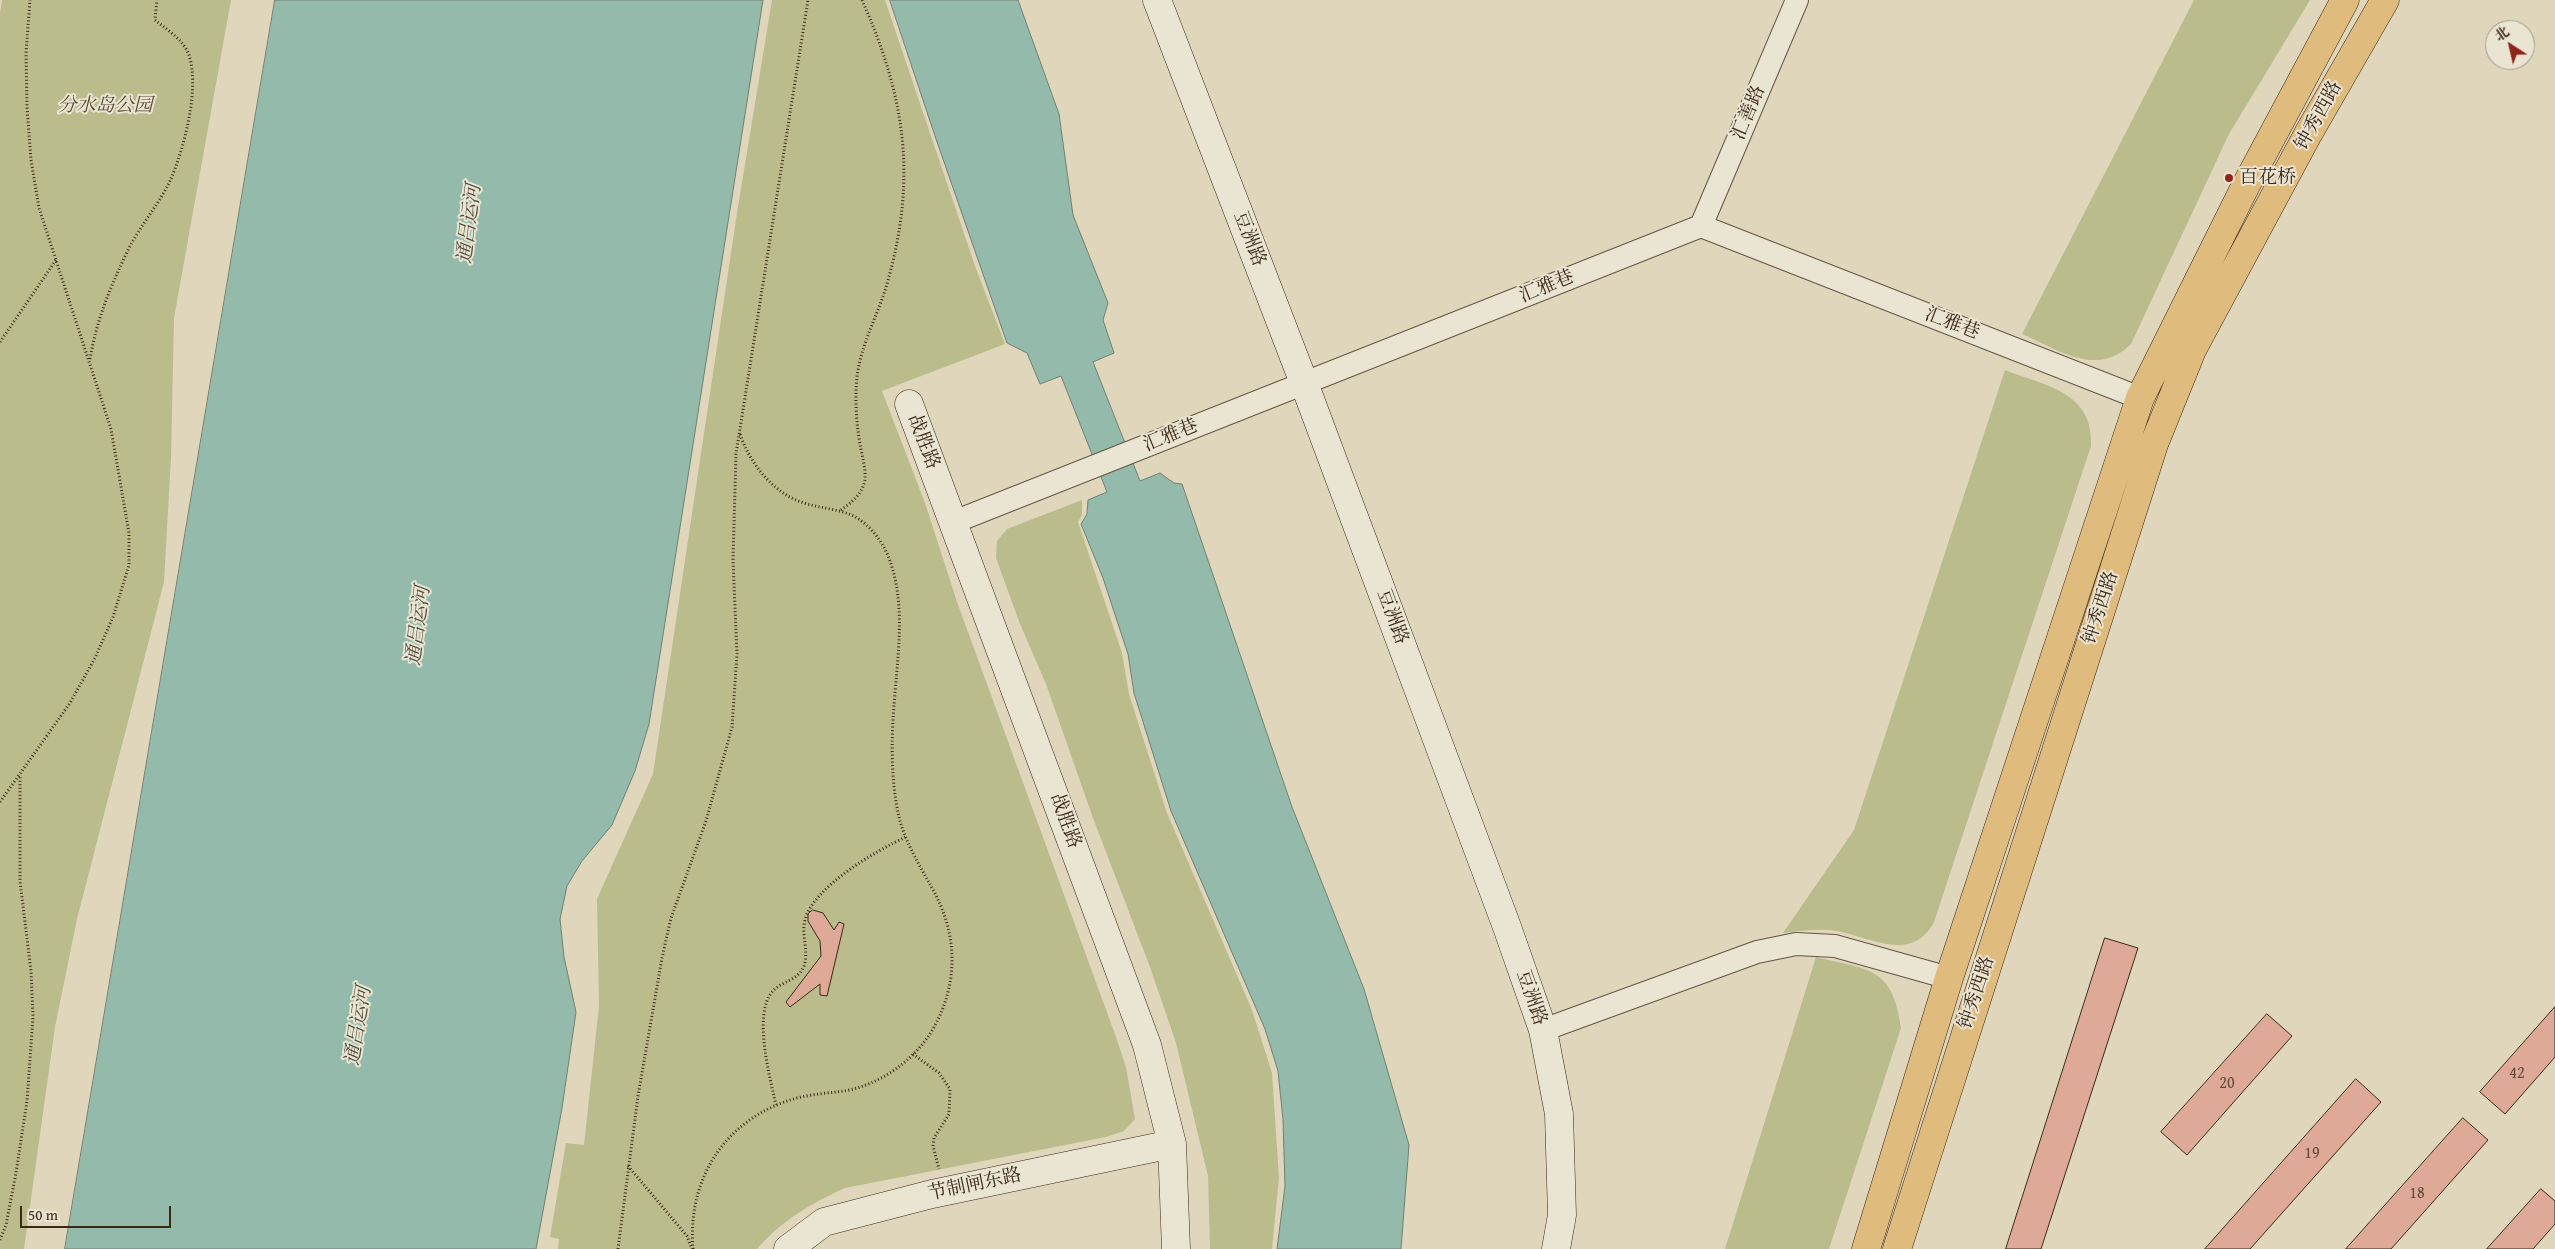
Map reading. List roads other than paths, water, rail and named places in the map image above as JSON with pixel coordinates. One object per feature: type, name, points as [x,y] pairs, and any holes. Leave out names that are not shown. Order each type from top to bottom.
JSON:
[{"type":"main road","name":"钟秀西路","points":[[1866,1249],[1949,978],[2128,441],[2140,398],[2246,185],[2344,0]]},
{"type":"main road","name":"钟秀西路","points":[[1896,1249],[2154,444],[2192,350],[2308,134],[2385,0]]},
{"type":"street","name":"豆洲路","points":[[1157,0],[1304,383],[1504,917],[1543,1030],[1559,1114],[1562,1215],[1556,1249]]},
{"type":"street","name":"汇善路","points":[[1702,226],[1797,0]]},
{"type":"street","name":"汇雅巷","points":[[954,522],[1702,226],[2140,398]]},
{"type":"street","name":"战胜路","points":[[909,404],[1147,1045],[1172,1144],[1176,1249]]},
{"type":"street","points":[[1543,1030],[1757,952],[1796,944],[1835,946],[1949,978]]},
{"type":"street","name":"节制闸东路","points":[[788,1249],[824,1222],[932,1194],[1172,1144]]},
{"type":"water","name":"通吕运河","points":[[275,0],[763,0],[649,724],[635,771],[612,825],[582,861],[567,886],[560,919],[564,957],[576,1012],[562,1108],[536,1249],[65,1249]]},
{"type":"water","points":[[890,0],[1018,0],[1059,114],[1073,215],[1108,303],[1103,320],[1114,353],[1093,362],[1140,481],[1160,473],[1174,483],[1182,484],[1292,807],[1364,989],[1409,1145],[1401,1249],[1277,1249],[1285,1186],[1283,1120],[1278,1071],[1265,1029],[1171,811],[1134,693],[1128,654],[1103,578],[1081,524],[1087,514],[1088,500],[1107,492],[1061,376],[1040,384],[1027,353],[1007,343]]},
{"type":"place","name":"百花桥","points":[[2229,178]]},
{"type":"park label","name":"分水岛公园","points":[[105,106]]}]
